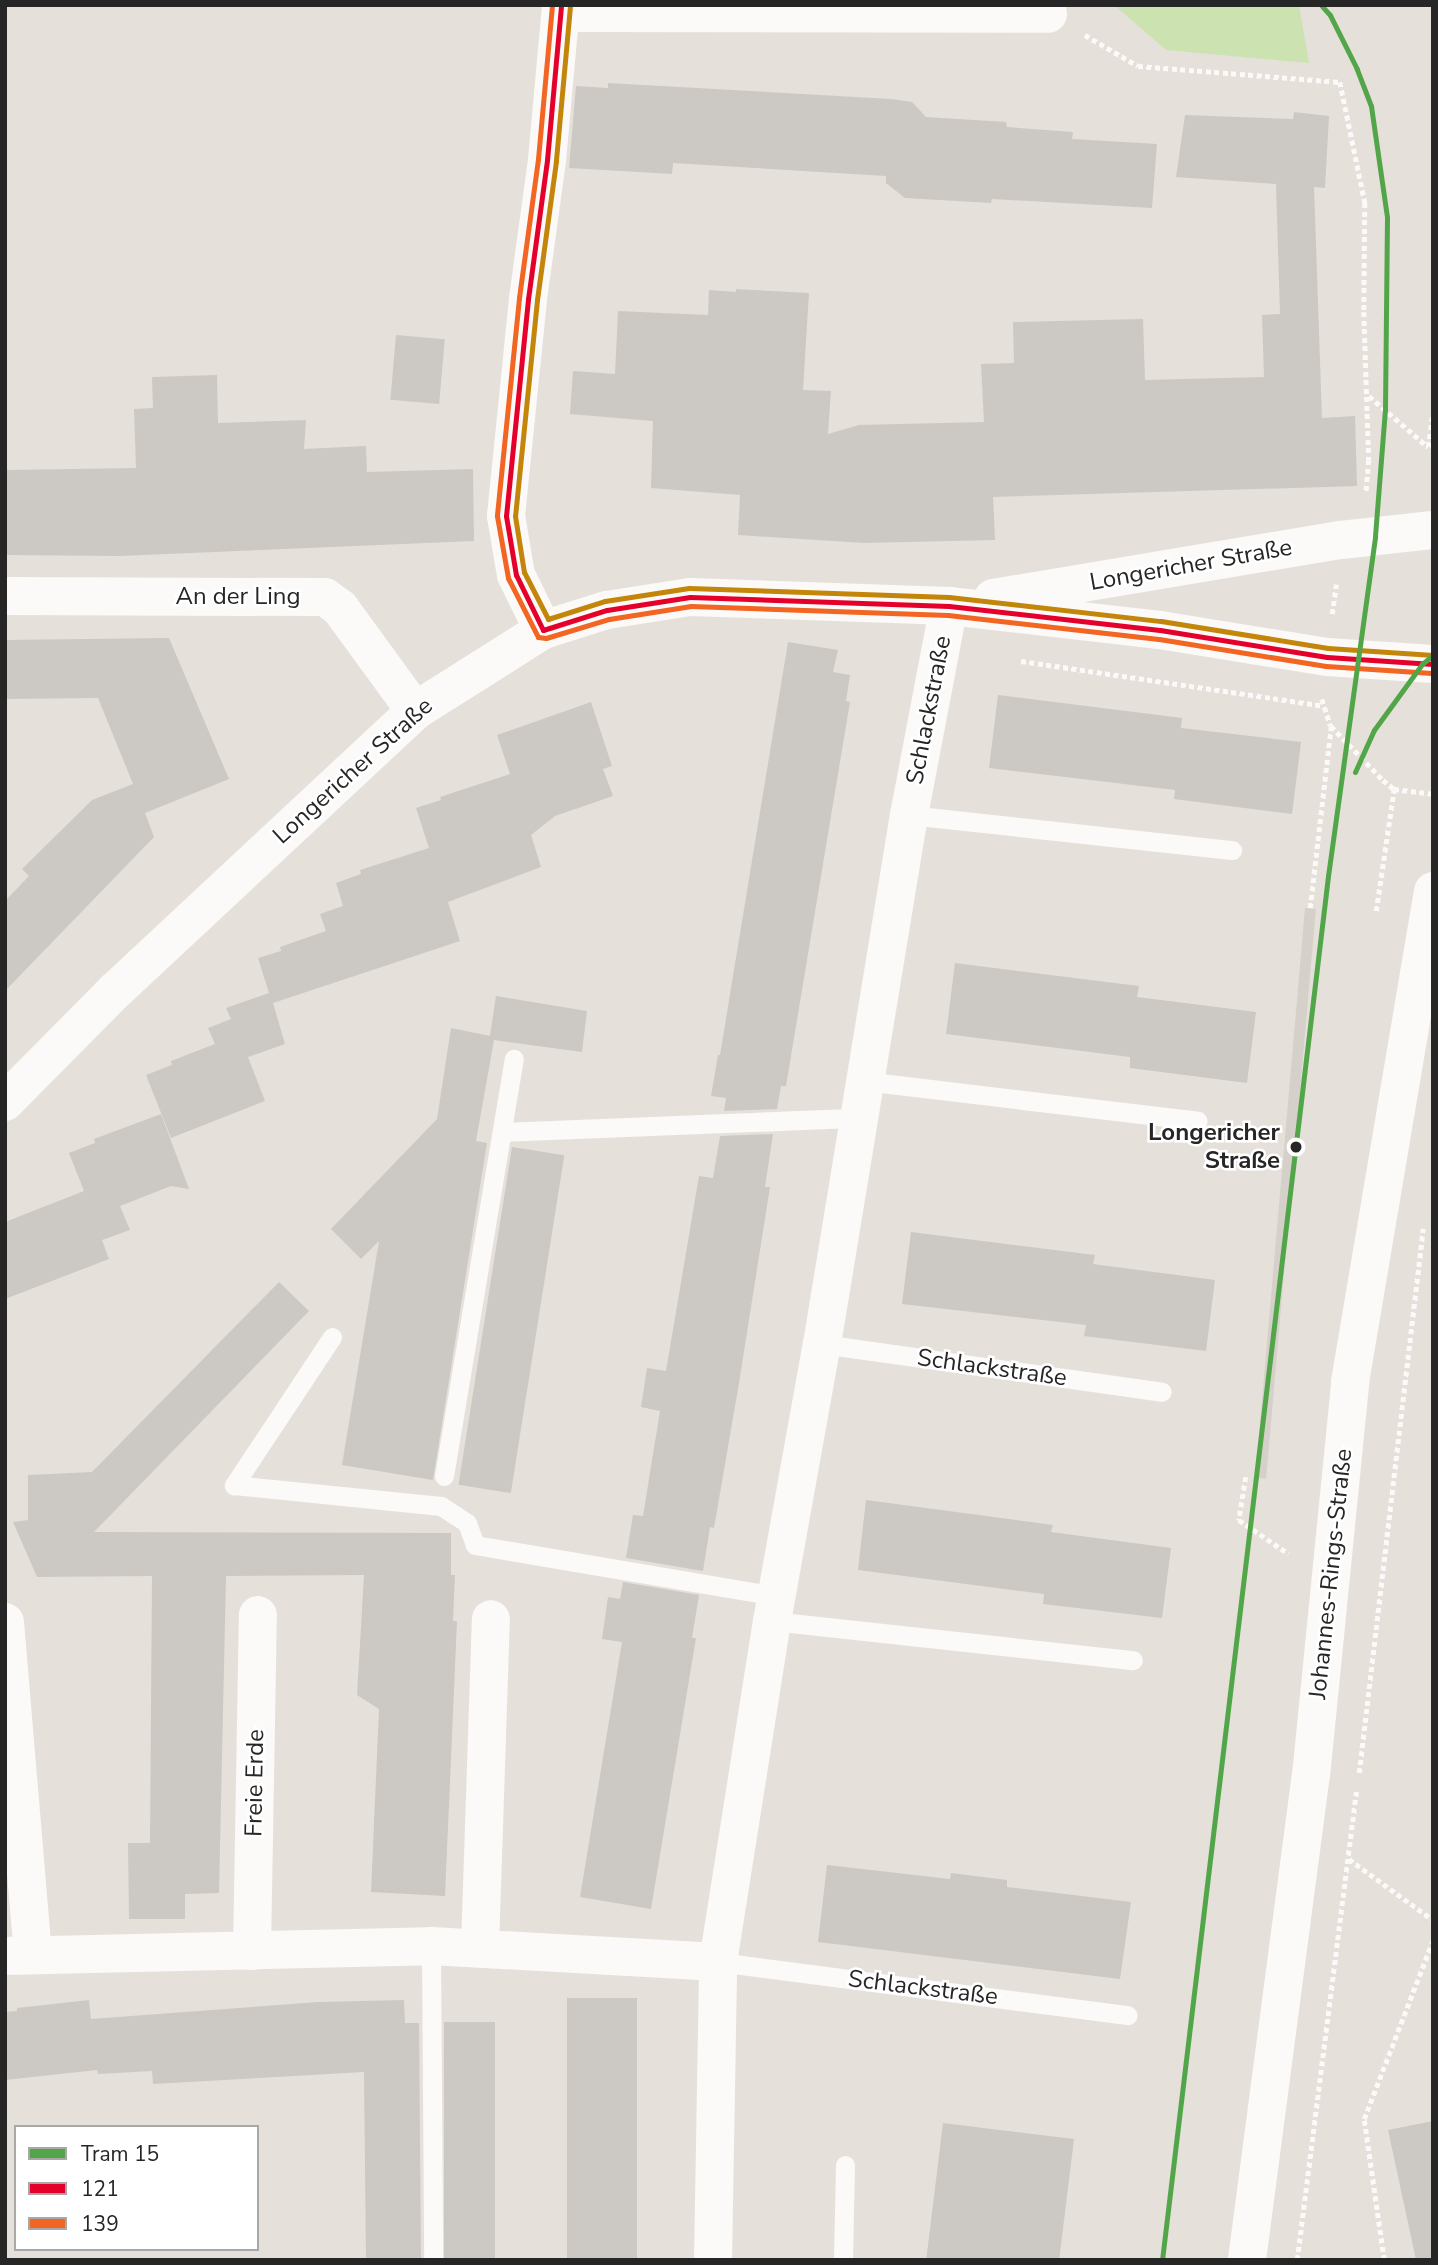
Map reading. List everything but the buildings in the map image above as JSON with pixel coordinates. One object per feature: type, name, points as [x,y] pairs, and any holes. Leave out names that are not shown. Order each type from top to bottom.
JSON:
[{"type":"street","points":[[544,630],[516,575],[506,516],[528,299],[547,160],[561,9],[1048,14]]},
{"type":"street","name":"Longericher Straße","points":[[949,606],[1341,540],[1433,530]]},
{"type":"street","name":"An der Ling","points":[[5,596],[325,597],[340,608],[415,711]]},
{"type":"street","name":"Longericher Straße","points":[[5,1102],[116,990],[415,711],[544,630],[607,610],[690,597],[949,606],[1160,630],[1327,657],[1433,664]]},
{"type":"street","name":"Schlackstraße","points":[[713,2260],[718,1962],[774,1608],[822,1344],[909,815],[949,606]]},
{"type":"street","name":"Johannes-Rings-Straße","points":[[1247,2260],[1311,1776],[1350,1382],[1433,891]]},
{"type":"street","points":[[1406,1063],[1433,997]]},
{"type":"street","name":"Freie Erde","points":[[253,1951],[258,1615]]},
{"type":"street","points":[[480,1947],[491,1619]]},
{"type":"street","points":[[5,1622],[19,1955],[431,1946],[718,1962]]},
{"type":"lane","name":"Schlackstraße","points":[[909,815],[1232,849]]},
{"type":"lane","points":[[444,1476],[514,1059]]},
{"type":"lane","points":[[864,1081],[1198,1121]]},
{"type":"lane","points":[[503,1132],[859,1118]]},
{"type":"lane","points":[[332,1336],[234,1485],[441,1506],[467,1523],[475,1545],[774,1608],[1133,1660]]},
{"type":"lane","name":"Schlackstraße","points":[[822,1344],[1162,1392]]},
{"type":"lane","points":[[431,1946],[433,2260]]},
{"type":"lane","name":"Schlackstraße","points":[[718,1962],[1128,2015]]},
{"type":"lane","points":[[843,2260],[845,2165]]},
{"type":"path","points":[[1048,14],[1138,66],[1340,82],[1366,203],[1364,312],[1369,460],[1364,513],[1341,540],[1322,698],[1331,726],[1394,789],[1433,794]]},
{"type":"path","points":[[1368,396],[1428,447],[1433,412]]},
{"type":"path","points":[[1008,660],[1324,706]]},
{"type":"path","points":[[1310,908],[1331,726]]},
{"type":"path","points":[[1376,911],[1394,789]]},
{"type":"path","points":[[1297,2260],[1349,1858],[1424,1222]]},
{"type":"path","points":[[1246,1477],[1239,1520],[1288,1553]]},
{"type":"path","points":[[1349,1858],[1433,1920]]},
{"type":"path","points":[[1384,2260],[1364,2119],[1433,1940]]},
{"type":"green space","points":[[1114,5],[1299,5],[1309,63],[1166,50]]},
{"type":"shaded area","points":[[1305,908],[1316,909],[1266,1479],[1255,1478]]},
{"type":"tram line","name":"15","points":[[1162,2260],[1328,876],[1375,536],[1385,409],[1387,217],[1371,106],[1357,69],[1330,15],[1321,5]]},
{"type":"tram line","name":"15","points":[[1355,772],[1374,730],[1422,664],[1433,655]]},
{"type":"transit line","name":"139","points":[[552,5],[538,159],[519,298],[497,516],[508,578],[538,637],[546,638],[609,619],[691,606],[948,615],[1159,639],[1326,666],[1432,673]]},
{"type":"transit line","name":"121","points":[[543,630],[516,575],[506,516],[528,299],[547,160],[561,5]]},
{"type":"transit line","points":[[570,6],[556,161],[537,300],[515,516],[524,572],[548,619],[605,601],[689,588],[949,597],[1161,621],[1328,648],[1433,655]]},
{"type":"transit line","name":"121","points":[[543,630],[607,610],[690,597],[949,606],[1160,630],[1327,657],[1433,664]]},
{"type":"place","name":"Longericher Straße","points":[[1296,1147]]}]
